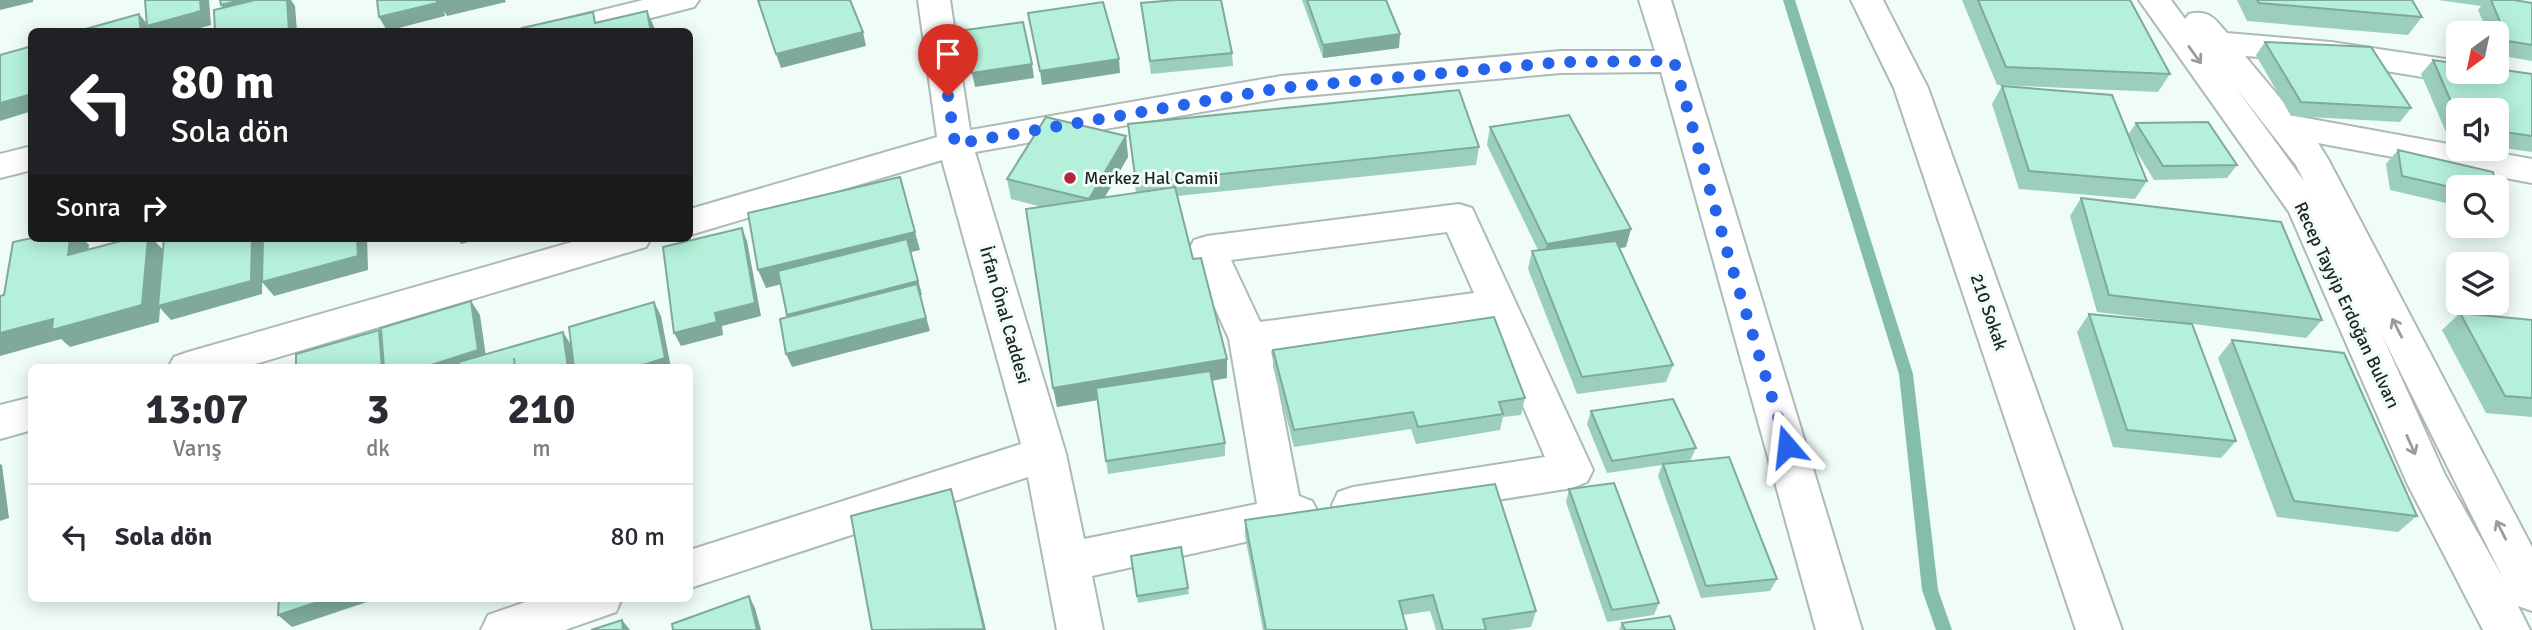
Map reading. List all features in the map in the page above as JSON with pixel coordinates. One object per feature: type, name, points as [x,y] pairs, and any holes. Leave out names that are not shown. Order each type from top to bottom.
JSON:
[{"type":"street","points":[[569,28],[683,0]]},
{"type":"street","name":"İrfan Önal Caddesi","points":[[934,0],[955,144],[1045,454],[1080,630]]},
{"type":"street","points":[[1655,0],[1839,630]]},
{"type":"street","name":"210 Sokak","points":[[1867,0],[1911,88],[2099,630]]},
{"type":"street","name":"Recep Tayyip Erdoğan Bulvarı","points":[[2155,0],[2305,208],[2428,483],[2507,630]]},
{"type":"street","name":"Recep Tayyip Erdoğan Bulvarı","points":[[2183,0],[2311,159],[2530,585]]},
{"type":"street","points":[[2218,43],[2330,52],[2446,70]]},
{"type":"street","points":[[693,221],[955,144],[1281,88],[1561,62],[1674,61]]},
{"type":"street","points":[[2286,126],[2532,171]]},
{"type":"street","points":[[0,166],[28,159]]},
{"type":"street","points":[[1066,562],[1281,516],[1572,470],[1459,217],[1208,250],[1249,340],[1281,516]]},
{"type":"street","points":[[202,364],[619,242]]},
{"type":"street","points":[[1249,340],[1499,304]]},
{"type":"street","points":[[0,422],[28,414]]},
{"type":"street","points":[[693,568],[1045,454]]},
{"type":"street","points":[[504,630],[588,602]]},
{"type":"building","points":[[145,0],[200,0],[201,11],[147,26]]},
{"type":"building","points":[[220,0],[241,0],[221,5]]},
{"type":"building","points":[[255,0],[287,0],[289,28],[215,28],[214,10]]},
{"type":"building","points":[[377,0],[437,0],[437,3],[379,17]]},
{"type":"building","points":[[758,0],[850,0],[863,32],[776,54]]},
{"type":"building","points":[[1221,0],[1232,53],[1150,61],[1141,3]]},
{"type":"building","points":[[1307,0],[1386,0],[1400,34],[1323,45]]},
{"type":"building","points":[[1978,0],[2130,0],[2170,74],[2006,67]]},
{"type":"building","points":[[2257,0],[2412,0],[2422,17],[2259,3]]},
{"type":"building","points":[[2491,0],[2532,3],[2532,45],[2510,41],[2510,21],[2500,21]]},
{"type":"building","points":[[1103,2],[1119,59],[1040,71],[1028,13]]},
{"type":"building","points":[[647,11],[650,28],[522,28],[593,12],[595,23]]},
{"type":"building","points":[[139,14],[141,28],[89,28]]},
{"type":"building","points":[[1023,22],[1032,64],[972,73],[965,30]]},
{"type":"building","points":[[2265,42],[2371,47],[2411,108],[2301,102]]},
{"type":"building","points":[[28,47],[28,95],[0,103],[0,55]]},
{"type":"building","points":[[2433,60],[2446,62],[2446,84],[2510,84],[2510,71],[2532,74],[2532,136],[2509,133],[2509,98],[2449,98]]},
{"type":"building","points":[[2002,86],[2112,95],[2147,181],[2029,171]]},
{"type":"building","points":[[1459,90],[1479,147],[1136,183],[1128,124]]},
{"type":"building","points":[[1569,115],[1631,229],[1547,244],[1490,127]]},
{"type":"building","points":[[1046,117],[1126,136],[1089,199],[1007,179]]},
{"type":"building","points":[[2208,122],[2237,165],[2163,166],[2136,123]]},
{"type":"building","points":[[2398,150],[2493,172],[2494,175],[2446,175],[2446,186],[2402,176]]},
{"type":"building","points":[[900,177],[915,232],[758,270],[748,213]]},
{"type":"building","points":[[1175,187],[1193,259],[1201,258],[1227,359],[1053,388],[1026,209]]},
{"type":"building","points":[[2081,198],[2281,222],[2322,320],[2109,295]]},
{"type":"building","points":[[742,228],[755,303],[715,313],[717,322],[674,333],[663,247],[693,242],[693,240]]},
{"type":"building","points":[[28,239],[28,242],[70,242],[68,255],[117,242],[148,242],[142,305],[52,330],[53,319],[0,333],[0,296],[4,295],[13,242]]},
{"type":"building","points":[[907,239],[918,281],[787,315],[778,271]]},
{"type":"building","points":[[1616,241],[1673,365],[1582,377],[1532,251]]},
{"type":"building","points":[[164,242],[252,242],[251,281],[158,306]]},
{"type":"building","points":[[263,242],[357,242],[358,256],[262,282]]},
{"type":"building","points":[[917,284],[926,318],[786,354],[780,319]]},
{"type":"building","points":[[471,301],[478,350],[434,364],[384,364],[381,328]]},
{"type":"building","points":[[654,302],[665,358],[646,364],[574,364],[569,327]]},
{"type":"building","points":[[2089,314],[2192,324],[2236,441],[2127,430]]},
{"type":"building","points":[[2461,315],[2532,320],[2532,398],[2505,396]]},
{"type":"building","points":[[1494,317],[1525,398],[1499,402],[1503,414],[1418,427],[1413,412],[1294,430],[1273,350]]},
{"type":"building","points":[[379,330],[382,364],[296,364],[296,354]]},
{"type":"building","points":[[563,332],[567,364],[459,364],[459,362]]},
{"type":"building","points":[[2232,340],[2344,353],[2417,516],[2294,501]]},
{"type":"building","points":[[1210,371],[1225,443],[1106,461],[1096,388]]},
{"type":"building","points":[[1673,399],[1696,448],[1612,461],[1591,411]]},
{"type":"building","points":[[1729,457],[1777,579],[1706,586],[1663,464]]},
{"type":"building","points":[[1614,483],[1659,603],[1612,610],[1569,489]]},
{"type":"building","points":[[1495,484],[1536,611],[1483,619],[1486,630],[1443,630],[1433,595],[1399,601],[1407,630],[1266,630],[1245,520]]},
{"type":"building","points":[[951,489],[984,629],[872,630],[851,516]]},
{"type":"building","points":[[1181,547],[1188,588],[1137,596],[1131,556]]},
{"type":"building","points":[[749,596],[757,630],[673,630],[672,624]]},
{"type":"building","points":[[279,602],[318,602],[278,615]]},
{"type":"building","points":[[1670,616],[1675,630],[1625,630],[1622,623]]},
{"type":"building","points":[[622,620],[623,630],[591,630]]},
{"type":"waterway","points":[[1789,0],[1906,374],[1930,590],[1944,630]]},
{"type":"place","name":"Merkez Hal Camii","points":[[1070,178]]},
{"type":"route","points":[[948,96],[955,144],[1281,88],[1561,62],[1674,61],[1727,251],[1787,446]]}]
